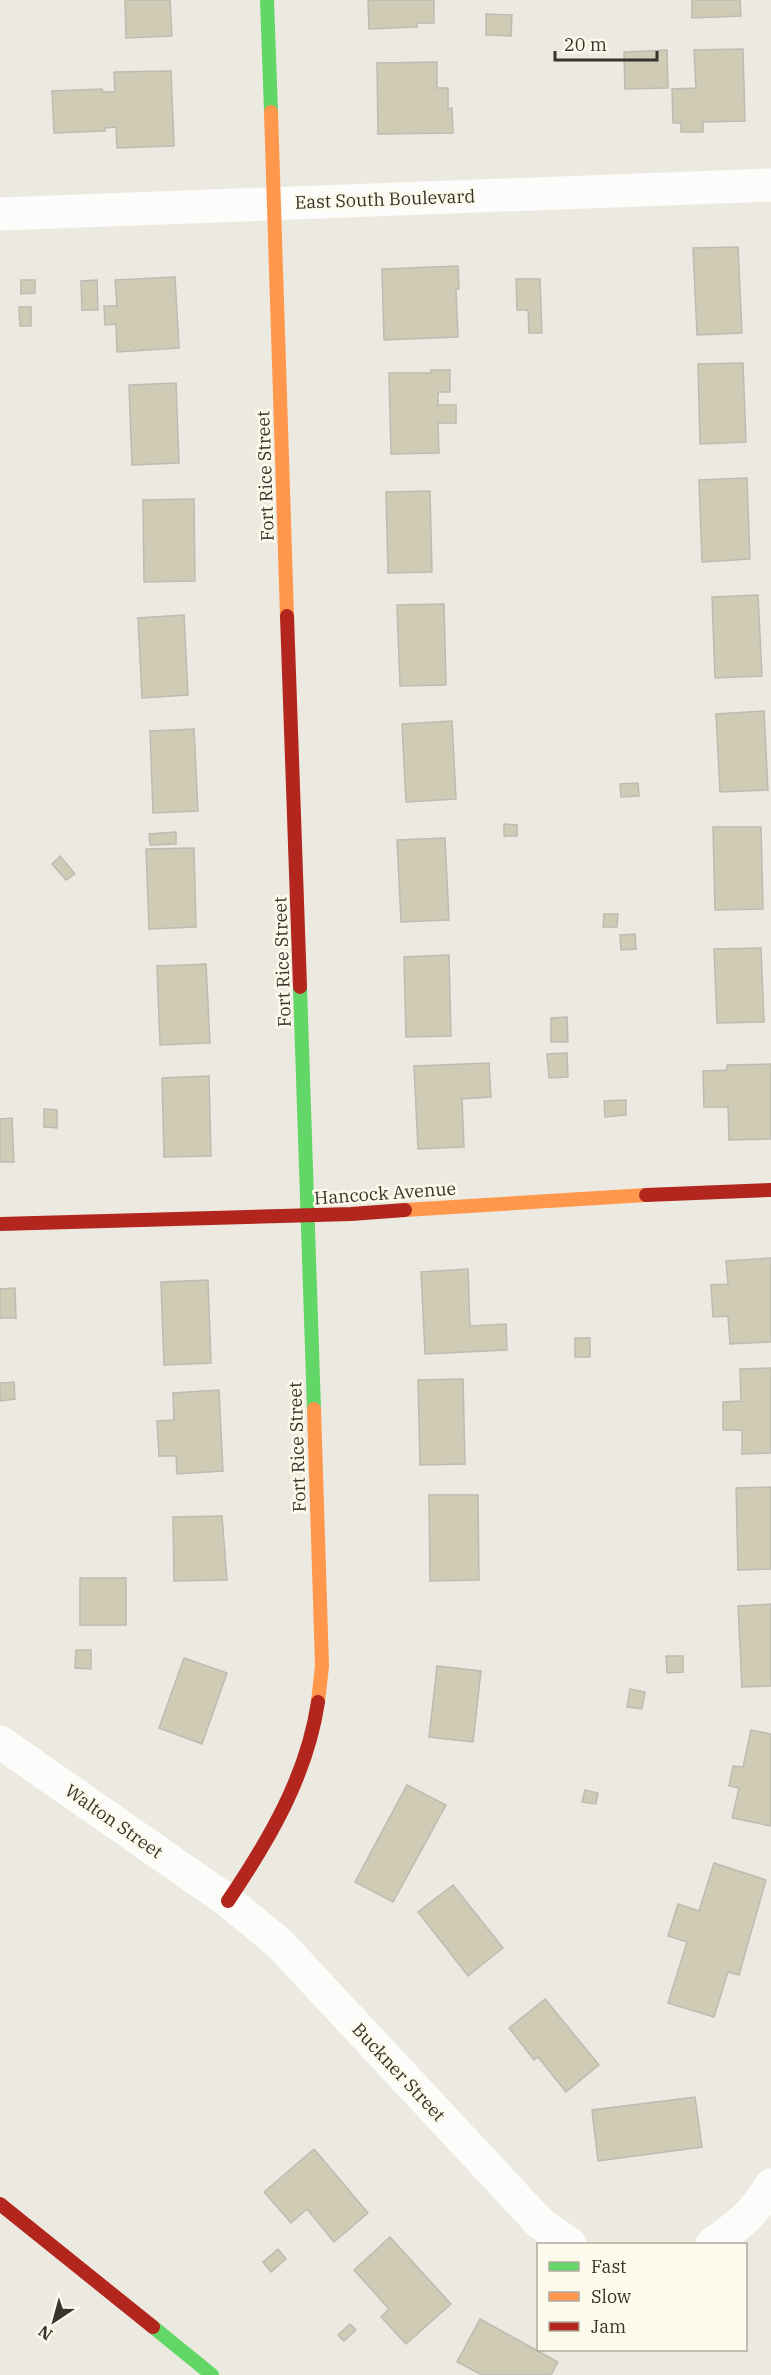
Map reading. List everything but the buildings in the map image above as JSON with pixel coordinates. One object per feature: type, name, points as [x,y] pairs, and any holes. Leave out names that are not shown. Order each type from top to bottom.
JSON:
[{"type":"main road","name":"Fort Rice Street","points":[[228,1901],[288,1798],[308,1749],[317,1708],[322,1666],[267,0]]},
{"type":"main road","name":"Hancock Avenue","points":[[0,1224],[308,1215],[559,1199],[771,1190]]},
{"type":"main road","points":[[0,2204],[212,2375]]},
{"type":"street","name":"East South Boulevard","points":[[0,214],[771,185]]},
{"type":"street","name":"Walton Street","points":[[0,1742],[228,1901]]},
{"type":"street","name":"Buckner Street","points":[[228,1901],[279,1943],[540,2223],[569,2243]]},
{"type":"street","points":[[714,2243],[742,2224],[761,2202],[771,2185]]},
{"type":"traffic: fast","points":[[267,0],[271,112]]},
{"type":"traffic: fast","points":[[300,987],[314,1409]]},
{"type":"traffic: fast","points":[[153,2327],[212,2375]]},
{"type":"traffic: slow","points":[[271,112],[287,616]]},
{"type":"traffic: slow","points":[[405,1210],[646,1195]]},
{"type":"traffic: slow","points":[[314,1409],[322,1666],[318,1702]]},
{"type":"traffic: jam","points":[[287,616],[300,987]]},
{"type":"traffic: jam","points":[[646,1195],[771,1190]]},
{"type":"traffic: jam","points":[[0,1224],[351,1214],[405,1210]]},
{"type":"traffic: jam","points":[[228,1901],[272,1831],[296,1781],[313,1729],[318,1702]]},
{"type":"traffic: jam","points":[[0,2204],[153,2327]]}]
